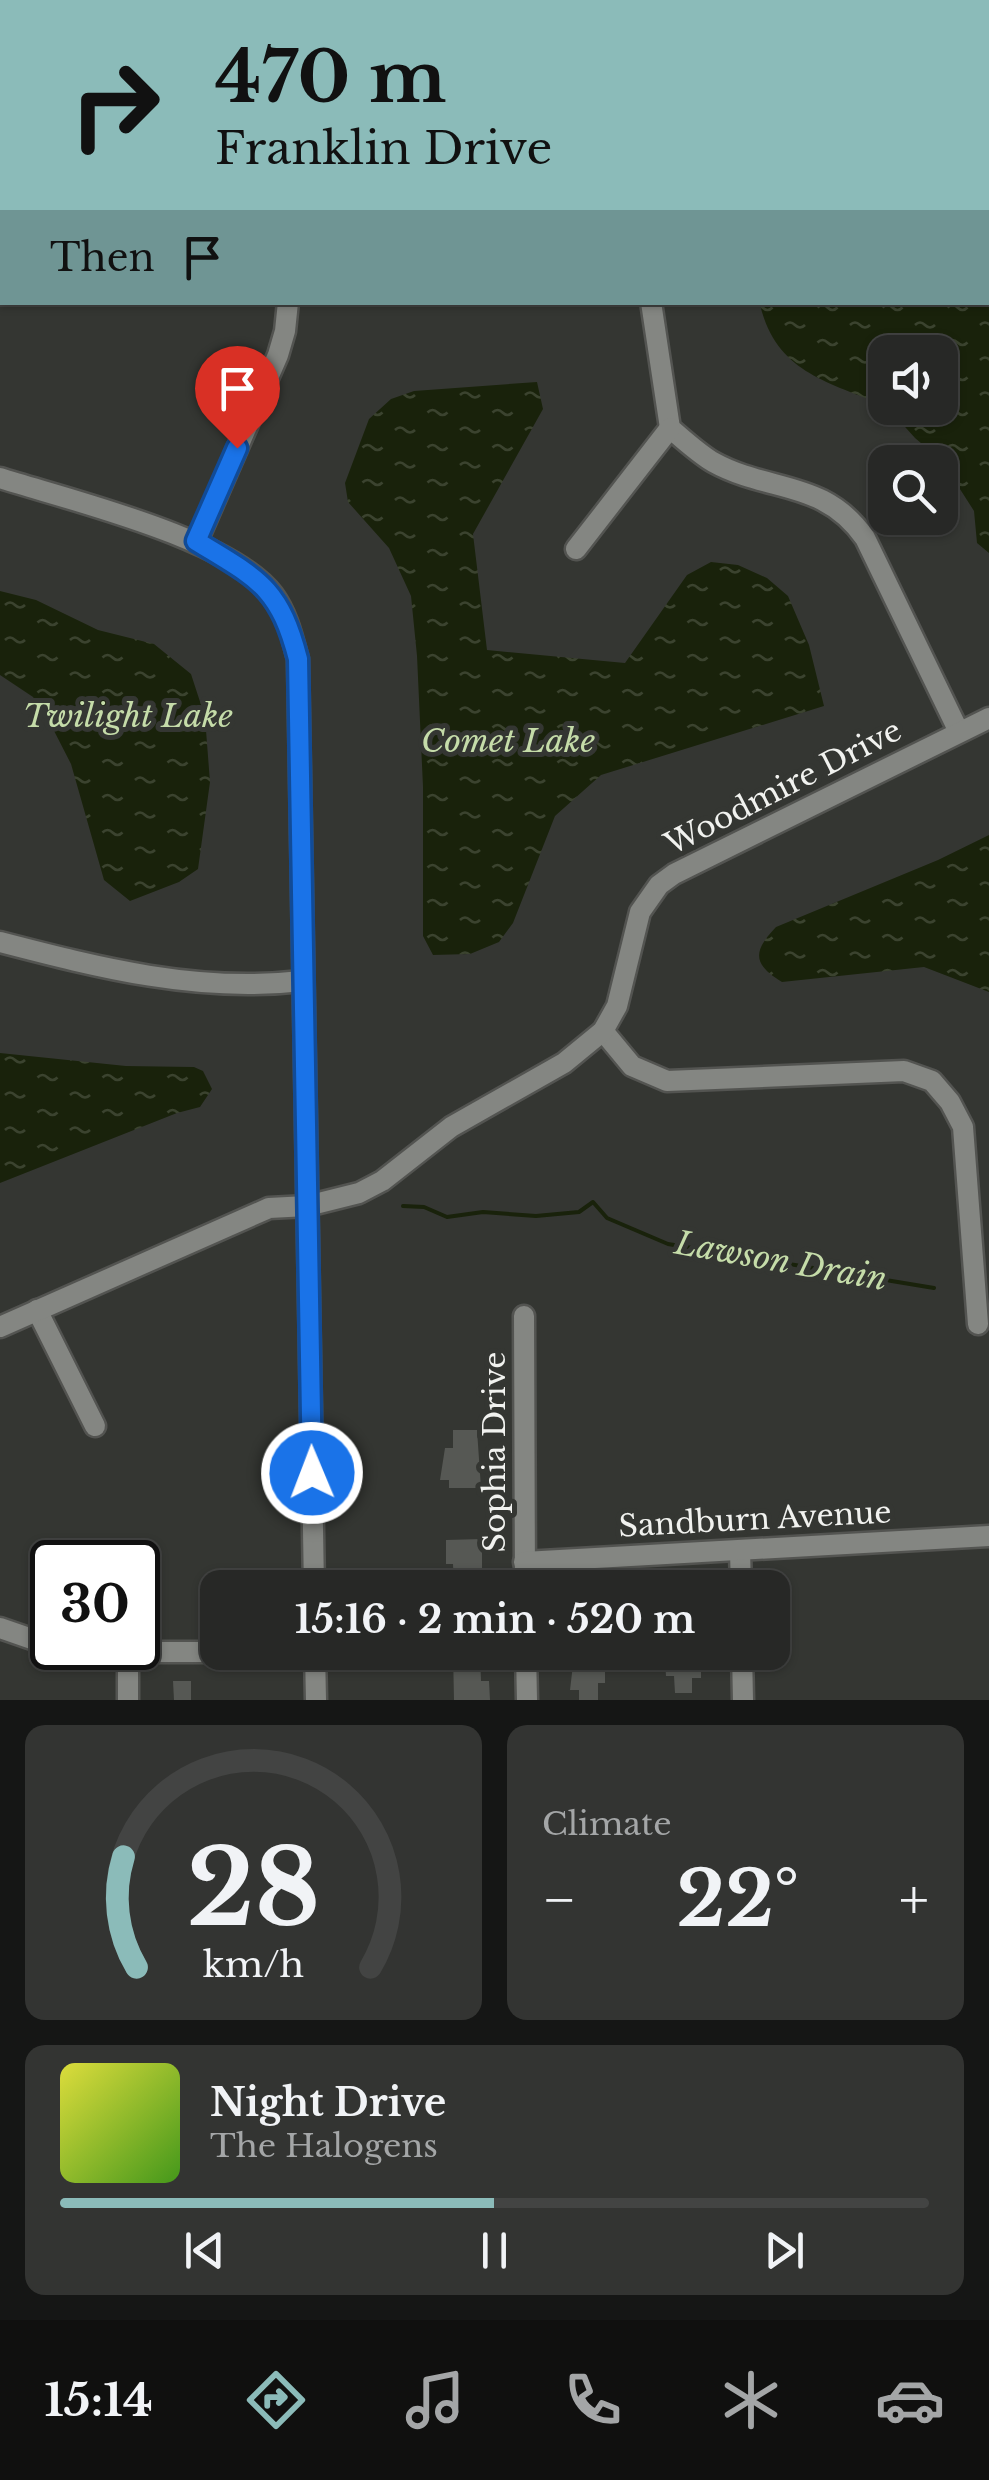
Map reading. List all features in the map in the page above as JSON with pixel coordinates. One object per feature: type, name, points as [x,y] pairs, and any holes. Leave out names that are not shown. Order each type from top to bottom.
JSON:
[{"type":"street","points":[[196,541],[278,355],[288,305]]},
{"type":"street","points":[[651,305],[670,428],[712,461],[822,499],[854,523],[865,538],[959,732]]},
{"type":"street","points":[[576,549],[670,428]]},
{"type":"street","points":[[0,478],[196,541],[271,593],[288,624],[298,659],[314,1570]]},
{"type":"street","name":"Woodmire Drive","points":[[0,1328],[269,1208],[307,1206],[359,1193],[382,1181],[451,1127],[564,1063],[603,1031],[624,983],[634,928],[648,898],[674,874],[989,718]]},
{"type":"street","points":[[0,942],[152,978],[261,986],[302,982]]},
{"type":"street","points":[[603,1031],[632,1066],[668,1080],[904,1071],[932,1081],[950,1102],[963,1127],[978,1324]]},
{"type":"street","points":[[38,1310],[95,1426]]},
{"type":"street","name":"Sophia Drive","points":[[524,1316],[524,1570]]},
{"type":"street","name":"Sandburn Avenue","points":[[524,1562],[989,1536]]},
{"type":"street","points":[[740,1550],[740,1570]]},
{"type":"street","points":[[0,1628],[30,1638]]},
{"type":"street","points":[[160,1653],[200,1652]]},
{"type":"street","points":[[128,1670],[128,1700]]},
{"type":"street","points":[[315,1670],[316,1700]]},
{"type":"street","points":[[526,1670],[527,1700]]},
{"type":"street","points":[[743,1670],[744,1700]]},
{"type":"water","points":[[760,305],[989,305],[989,553],[977,543],[974,511],[958,486],[958,445],[923,445],[903,425],[958,425],[958,335],[868,335],[868,399],[807,372],[779,346]]},
{"type":"water","name":"Comet Lake","points":[[537,382],[543,409],[473,534],[487,650],[625,663],[687,575],[711,562],[738,565],[767,578],[788,596],[809,645],[824,706],[601,775],[555,816],[513,923],[499,942],[470,954],[433,955],[423,936],[423,787],[411,596],[389,548],[348,502],[345,483],[369,419],[391,399],[414,391]]},
{"type":"water","name":"Twilight Lake","points":[[0,591],[36,600],[98,630],[154,644],[191,674],[205,717],[210,782],[198,869],[179,882],[130,901],[104,880],[71,764],[33,697],[0,675]]},
{"type":"water","points":[[989,835],[989,992],[924,967],[782,982],[761,963],[760,950],[776,927]]},
{"type":"water","points":[[0,1053],[126,1066],[194,1067],[203,1071],[212,1089],[200,1107],[0,1183]]},
{"type":"building","points":[[453,1430],[477,1430],[481,1488],[449,1488],[449,1480],[440,1480],[445,1448],[453,1448]]},
{"type":"building","points":[[482,1539],[482,1570],[453,1570],[453,1564],[446,1564],[446,1540]]},
{"type":"building","points":[[453,1670],[481,1670],[481,1681],[489,1681],[490,1700],[454,1700]]},
{"type":"building","points":[[572,1670],[605,1670],[605,1683],[598,1683],[598,1700],[579,1700],[579,1690],[570,1690]]},
{"type":"building","points":[[666,1670],[701,1670],[701,1678],[692,1678],[692,1693],[675,1693],[674,1676],[666,1676]]},
{"type":"building","points":[[173,1681],[191,1681],[191,1700],[174,1700]]},
{"type":"waterway","name":"Lawson Drain","points":[[403,1206],[424,1207],[447,1217],[483,1212],[536,1216],[579,1212],[593,1202],[607,1218],[668,1244],[934,1288]]},
{"type":"route","points":[[237,448],[196,541],[271,593],[288,624],[298,659],[312,1473]]}]
